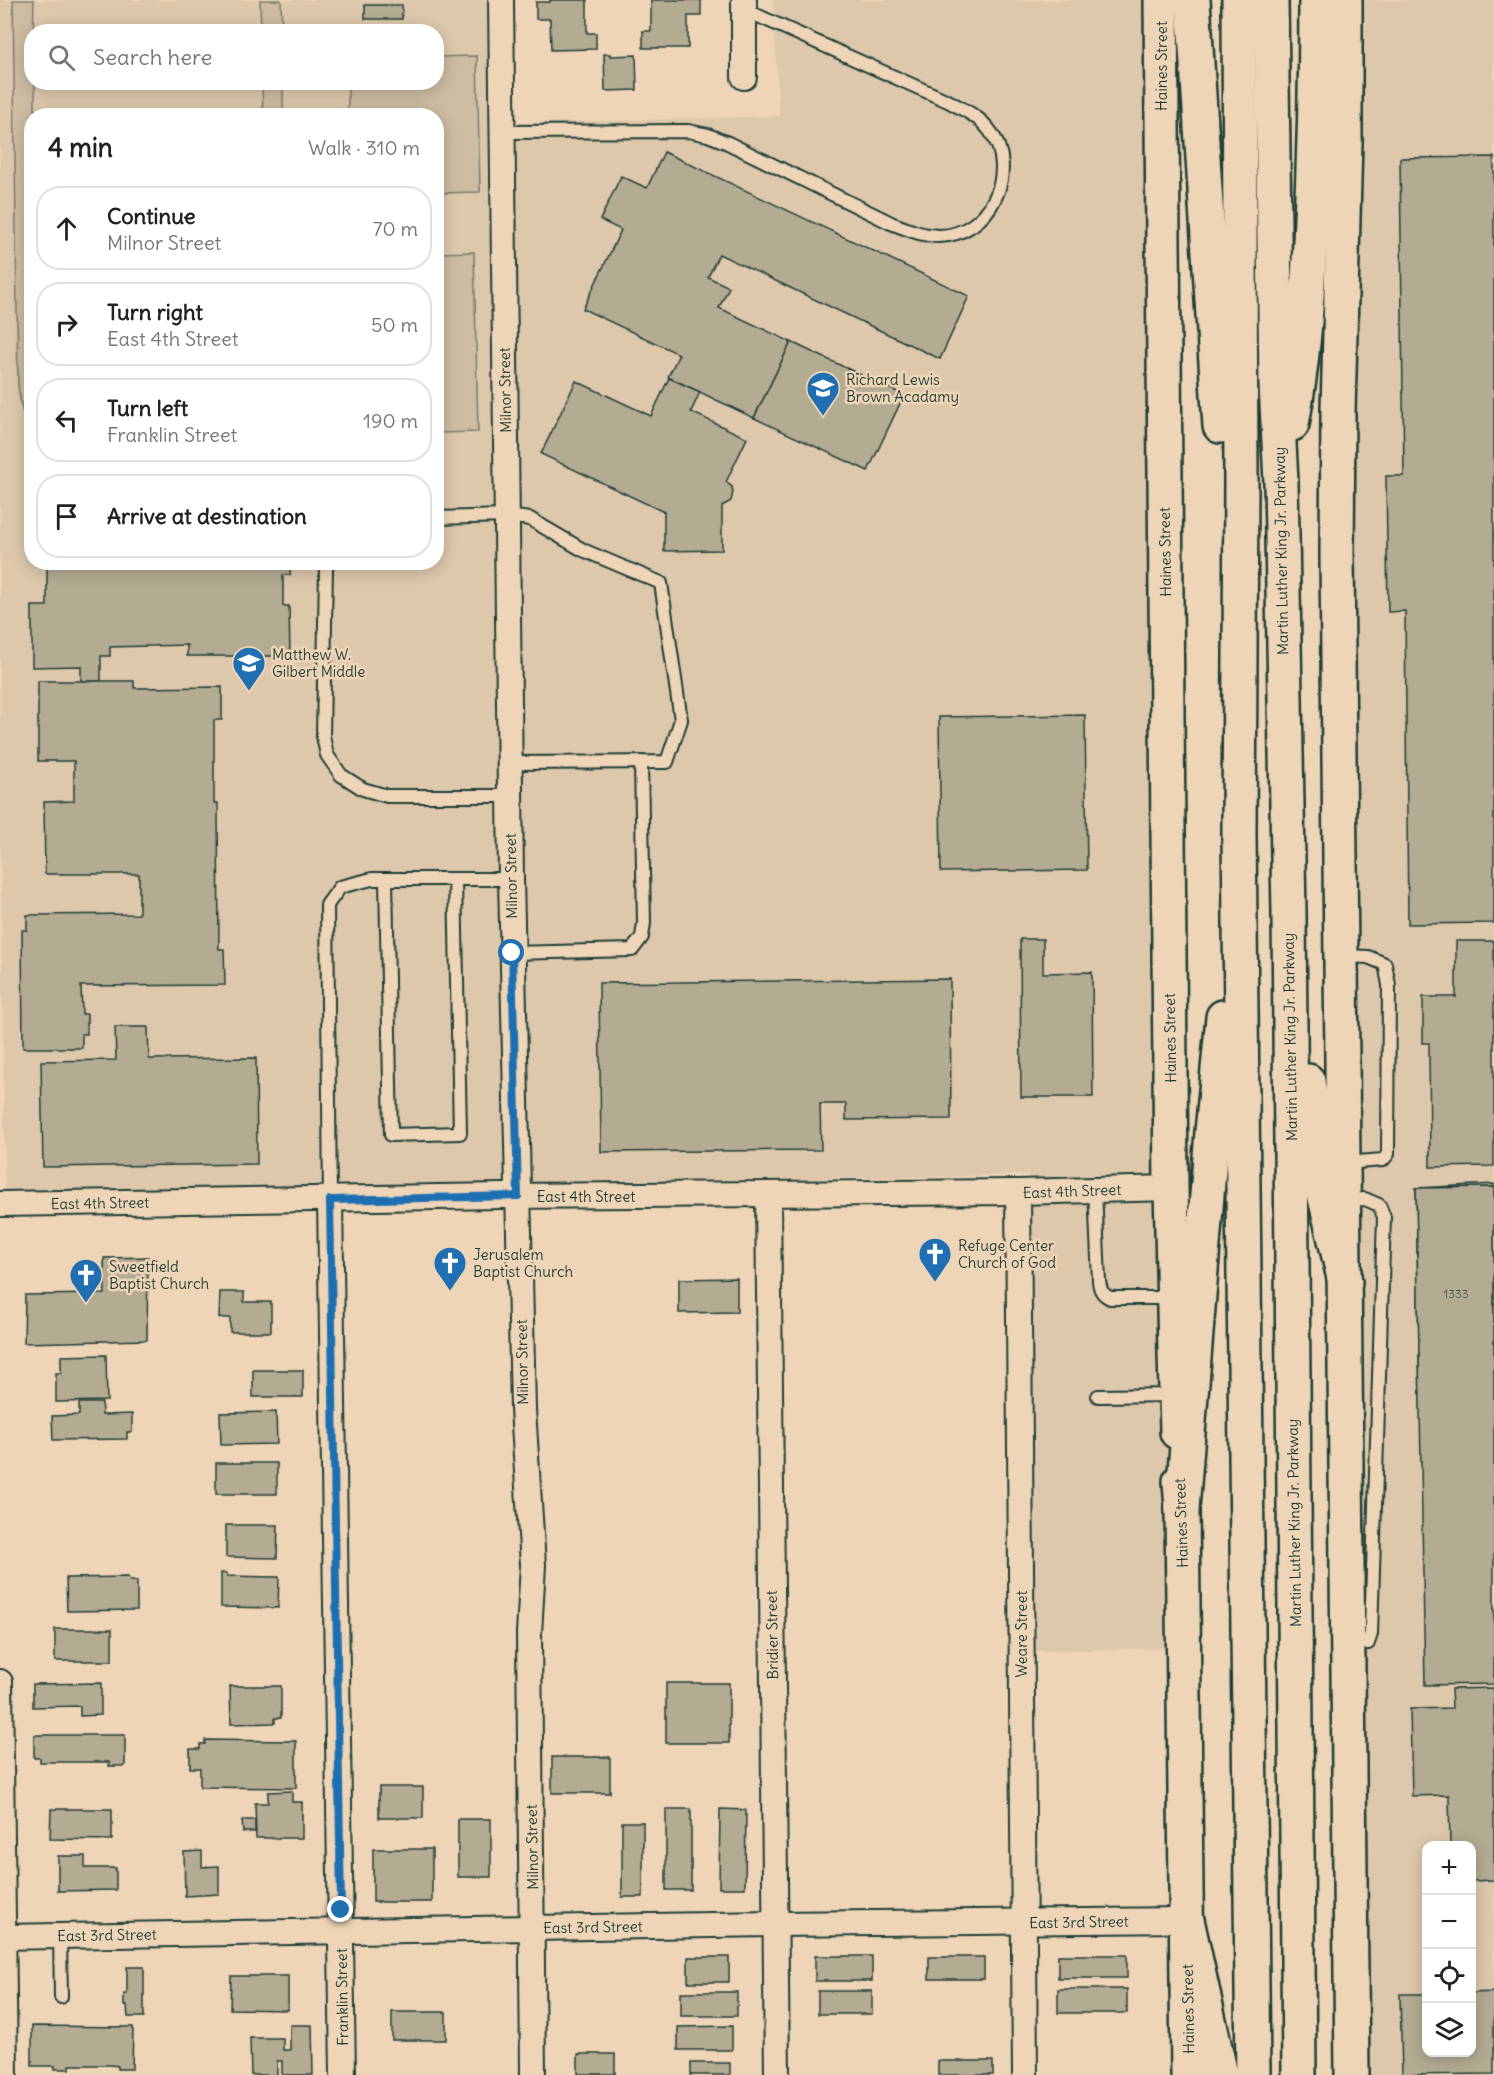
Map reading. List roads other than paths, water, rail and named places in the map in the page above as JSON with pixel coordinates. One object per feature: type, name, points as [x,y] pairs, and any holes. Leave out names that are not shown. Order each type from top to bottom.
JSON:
[{"type":"main road","name":"Haines Street","points":[[1161,0],[1171,1188],[1175,1395],[1182,1509],[1188,2075]]},
{"type":"main road","points":[[1193,0],[1239,703]]},
{"type":"main road","points":[[1239,0],[1241,471],[1239,833],[1253,2075]]},
{"type":"main road","name":"Martin Luther King Jr. Parkway","points":[[1271,0],[1276,385],[1281,482],[1288,912],[1299,2075]]},
{"type":"main road","points":[[1281,482],[1299,385],[1308,281],[1315,145],[1316,0]]},
{"type":"main road","points":[[1345,0],[1345,141],[1337,555],[1352,2075]]},
{"type":"main road","points":[[1182,1509],[1239,833]]},
{"type":"main road","points":[[1288,912],[1323,1189],[1345,1282]]},
{"type":"main road","points":[[1187,1920],[1221,2075]]},
{"type":"street","name":"Milnor Street","points":[[501,0],[512,953],[523,1409],[533,1565],[529,1634],[533,2075]]},
{"type":"street","points":[[744,77],[745,5]]},
{"type":"street","name":"East 4th Street","points":[[0,1204],[518,1196],[1018,1192],[1171,1188]]},
{"type":"street","name":"Weare Street","points":[[1018,1192],[1025,2075]]},
{"type":"street","name":"Bridier Street","points":[[768,1195],[777,2075]]},
{"type":"street","name":"Franklin Street","points":[[330,1200],[343,2075]]},
{"type":"street","points":[[0,1682],[2,1937],[6,2075]]},
{"type":"street","name":"East 3rd Street","points":[[2,1937],[775,1924],[1187,1920]]},
{"type":"lane","points":[[503,132],[688,131],[708,135],[728,143],[917,234],[940,236],[963,231],[982,218],[997,198],[1002,176],[1000,153],[990,132],[975,116],[745,5]]},
{"type":"lane","points":[[444,518],[507,516],[530,519],[583,550],[661,583],[681,720],[667,762],[509,763]]},
{"type":"lane","points":[[326,570],[322,736],[327,755],[341,776],[363,789],[387,796],[509,796]]},
{"type":"lane","points":[[512,953],[632,950],[642,938],[644,923],[641,762]]},
{"type":"lane","points":[[330,1200],[327,905],[340,887],[372,879],[511,879]]},
{"type":"lane","points":[[386,879],[391,1135],[460,1133],[455,879]]},
{"type":"lane","points":[[1341,956],[1368,957],[1385,964],[1389,997],[1388,1154],[1383,1160],[1344,1163]]},
{"type":"lane","points":[[1095,1190],[1099,1281],[1104,1295],[1110,1298],[1174,1298]]},
{"type":"lane","points":[[1344,1201],[1365,1199],[1379,1205],[1384,1217],[1371,1634],[1368,1643],[1348,1645]]},
{"type":"lane","points":[[1098,1396],[1175,1395]]},
{"type":"lane","points":[[60,1936],[61,1997]]},
{"type":"place","name":"Richard Lewis Brown Acadamy","points":[[823,417]]},
{"type":"place","name":"Matthew W. Gilbert Middle","points":[[249,692]]},
{"type":"place","name":"Refuge Center Church of God","points":[[935,1283]]},
{"type":"place","name":"Jerusalem Baptist Church","points":[[450,1292]]},
{"type":"place","name":"Sweetfield Baptist Church","points":[[86,1304]]}]
